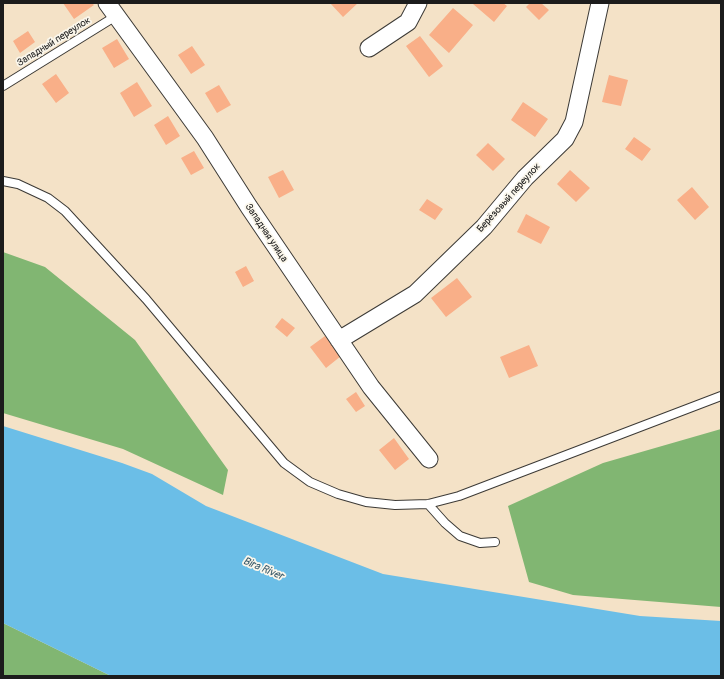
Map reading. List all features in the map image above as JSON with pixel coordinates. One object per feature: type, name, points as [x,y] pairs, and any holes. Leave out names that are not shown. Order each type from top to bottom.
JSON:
[{"type":"street","points":[[369,48],[408,22],[418,3]]},
{"type":"street","name":"Берёзовый переулок","points":[[339,340],[415,294],[484,227],[525,178],[565,139],[574,122],[600,3]]},
{"type":"street","name":"Западная улица","points":[[112,9],[206,138],[249,207],[371,387],[429,459]]},
{"type":"lane","name":"Западный переулок","points":[[3,86],[112,9]]},
{"type":"lane","points":[[3,182],[18,184],[48,198],[65,210],[146,299],[284,463],[310,482],[338,494],[366,502],[395,505],[428,504],[466,493],[721,396]]},
{"type":"lane","points":[[428,504],[445,523],[460,536],[480,544],[495,542]]},
{"type":"green space","points":[[3,252],[45,267],[135,340],[228,470],[223,495],[123,449],[3,413]]},
{"type":"green space","points":[[721,429],[721,607],[573,595],[529,582],[508,506],[603,463]]},
{"type":"green space","points":[[3,623],[111,676],[3,676]]},
{"type":"water","name":"Bira River","points":[[3,426],[122,463],[152,474],[206,506],[383,574],[640,616],[721,621],[721,676],[111,676],[3,623]]},
{"type":"building","points":[[63,3],[92,3],[94,5],[74,19]]},
{"type":"building","points":[[330,3],[358,3],[343,17]]},
{"type":"building","points":[[503,3],[507,6],[494,22],[473,4]]},
{"type":"building","points":[[530,3],[541,3],[549,10],[539,20],[526,7]]},
{"type":"building","points":[[453,8],[473,25],[449,53],[429,35]]},
{"type":"building","points":[[28,31],[35,42],[20,53],[13,41]]},
{"type":"building","points":[[420,36],[443,66],[429,77],[406,46]]},
{"type":"building","points":[[117,39],[129,59],[114,68],[102,48]]},
{"type":"building","points":[[192,46],[205,65],[191,74],[178,55]]},
{"type":"building","points":[[56,74],[69,93],[56,103],[42,84]]},
{"type":"building","points":[[609,75],[628,80],[621,106],[602,102]]},
{"type":"building","points":[[137,82],[152,106],[134,117],[120,93]]},
{"type":"building","points":[[219,85],[231,105],[217,113],[205,93]]},
{"type":"building","points":[[523,102],[548,119],[535,137],[511,120]]},
{"type":"building","points":[[168,116],[180,136],[166,145],[154,125]]},
{"type":"building","points":[[634,137],[651,149],[642,161],[625,149]]},
{"type":"building","points":[[488,143],[505,159],[493,171],[476,155]]},
{"type":"building","points":[[194,151],[204,168],[191,175],[181,158]]},
{"type":"building","points":[[283,170],[294,190],[279,198],[268,177]]},
{"type":"building","points":[[570,170],[590,188],[576,202],[557,184]]},
{"type":"building","points":[[692,187],[709,207],[695,220],[677,200]]},
{"type":"building","points":[[427,199],[443,209],[435,220],[419,210]]},
{"type":"building","points":[[526,214],[550,227],[541,244],[517,232]]},
{"type":"building","points":[[246,266],[254,281],[243,287],[235,272]]},
{"type":"building","points":[[457,278],[472,297],[446,317],[431,298]]},
{"type":"building","points":[[282,318],[295,328],[287,337],[275,327]]},
{"type":"building","points":[[325,336],[341,356],[326,368],[310,347]]},
{"type":"building","points":[[529,345],[538,366],[509,378],[500,357]]},
{"type":"building","points":[[356,392],[365,406],[356,412],[346,399]]},
{"type":"building","points":[[394,438],[409,459],[395,470],[379,450]]}]
